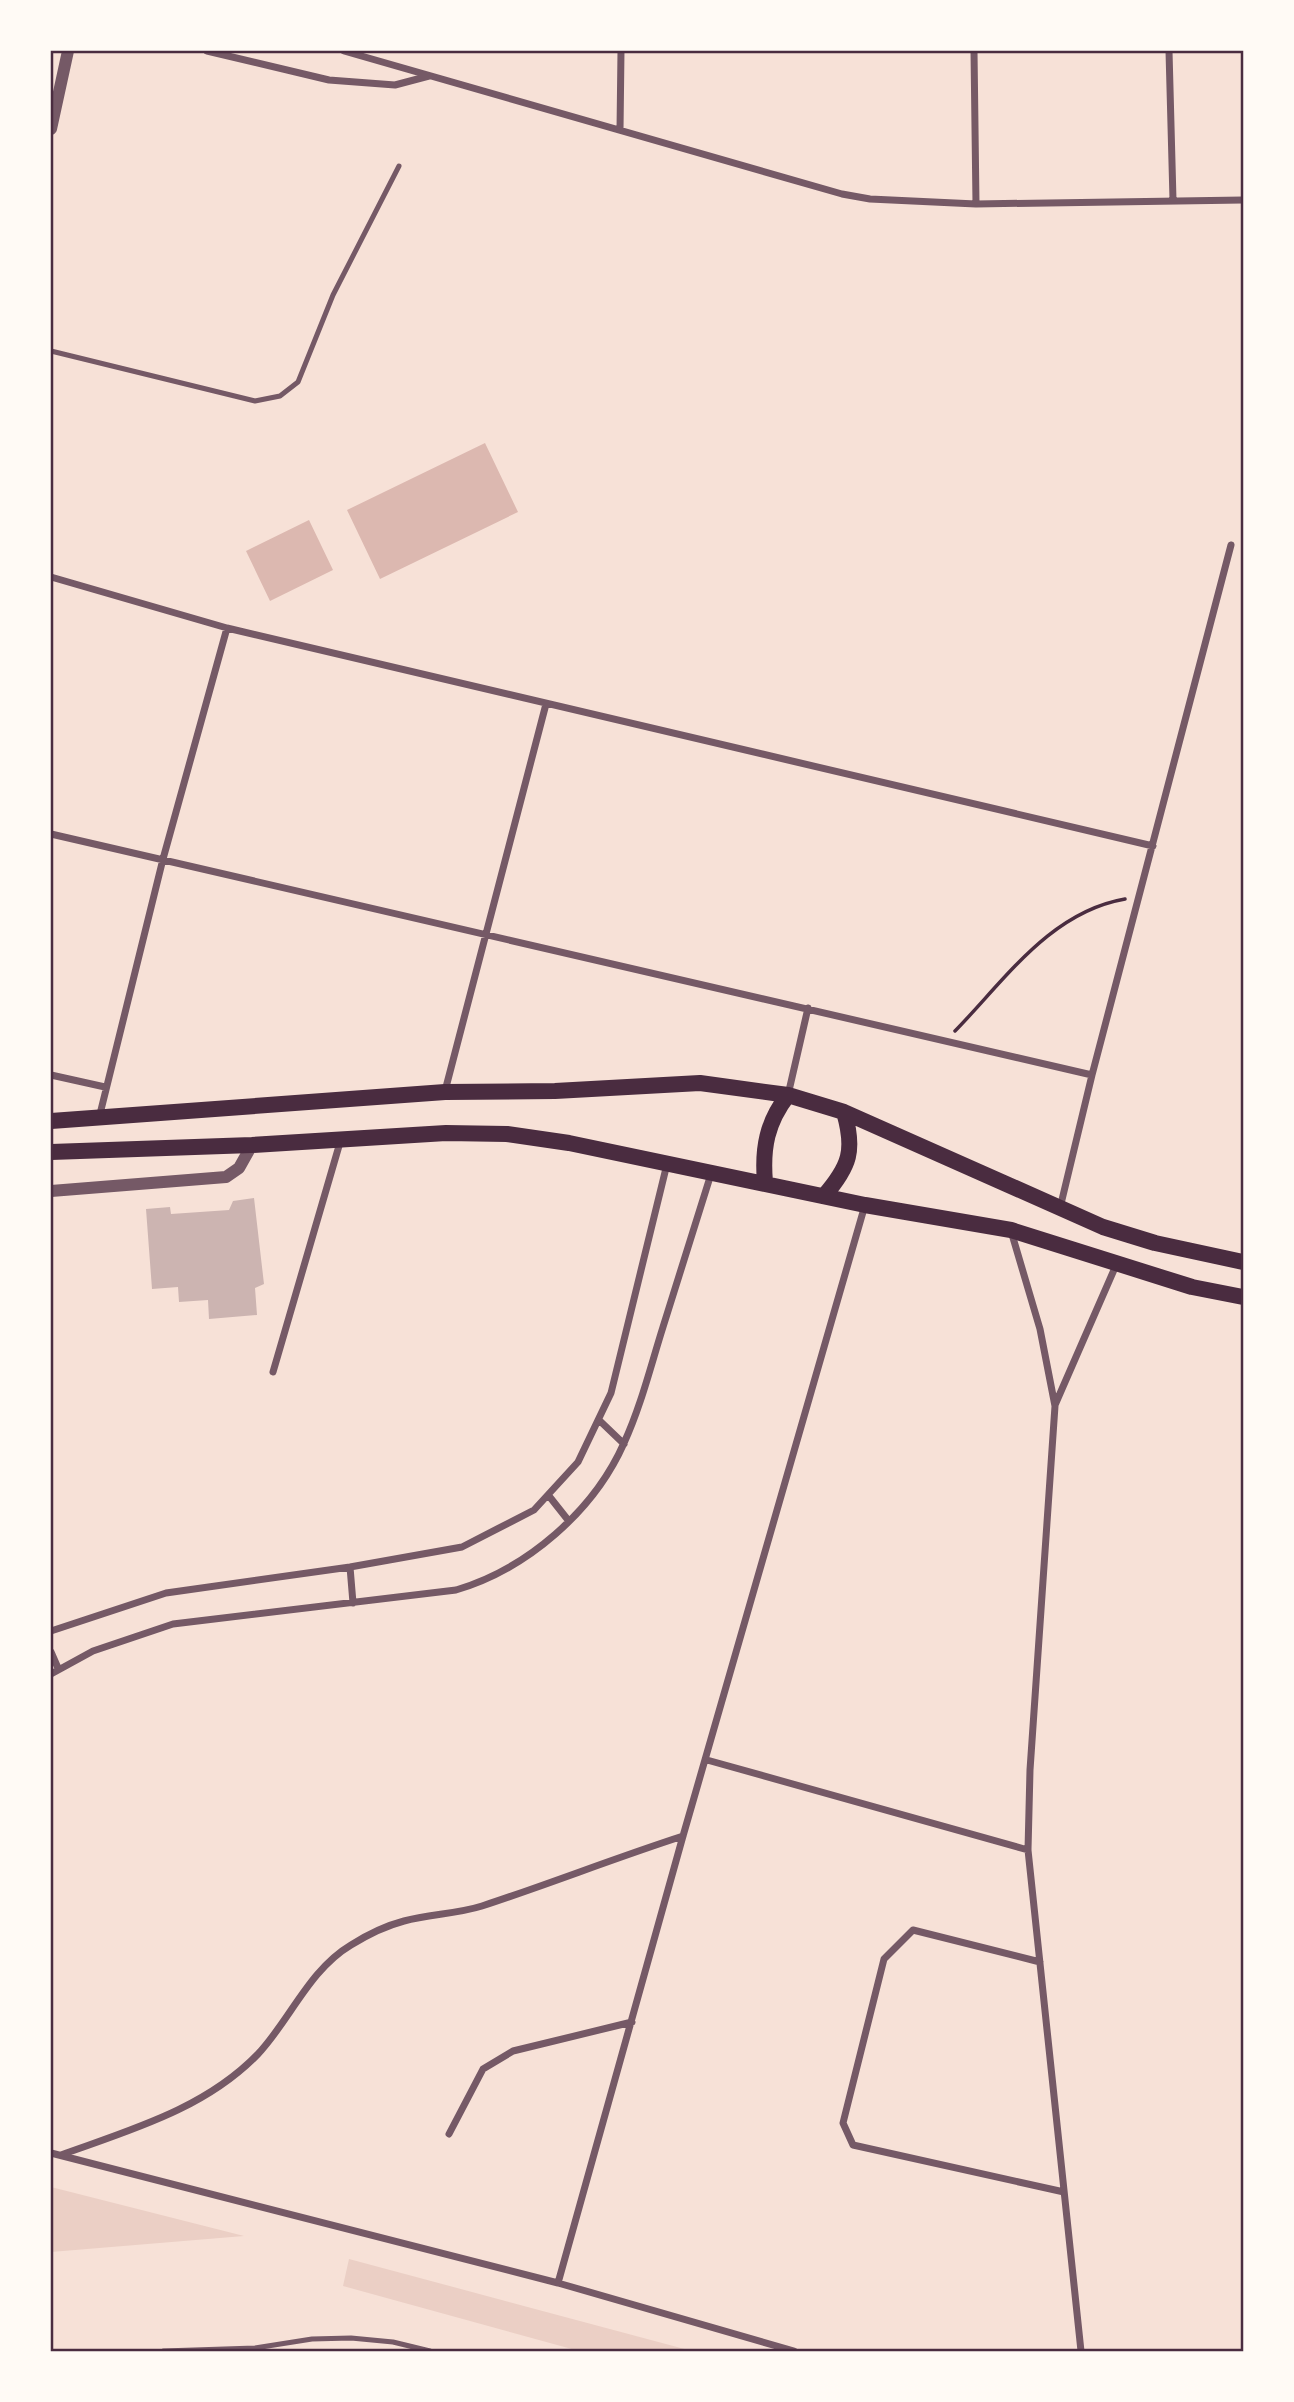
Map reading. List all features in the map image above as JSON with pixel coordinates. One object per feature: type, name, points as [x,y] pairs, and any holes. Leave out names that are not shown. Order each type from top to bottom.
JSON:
[{"type":"main road","points":[[51,1121],[445,1091],[555,1091],[700,1083],[788,1095],[844,1112],[1103,1227],[1155,1243],[1243,1262]]},
{"type":"main road","points":[[765,1182],[765,1138],[776,1110],[788,1095]]},
{"type":"main road","points":[[824,1196],[835,1184],[850,1154],[851,1134],[844,1112]]},
{"type":"main road","points":[[51,1152],[252,1145],[446,1133],[507,1134],[569,1143],[865,1205],[1011,1230],[1192,1287],[1243,1297]]},
{"type":"street","points":[[51,129],[68,51]]},
{"type":"street","points":[[207,51],[329,80],[395,85],[430,76]]},
{"type":"street","points":[[344,51],[842,194],[870,199],[976,204],[1243,200]]},
{"type":"street","points":[[620,130],[621,51]]},
{"type":"street","points":[[974,51],[976,204]]},
{"type":"street","points":[[1169,51],[1173,200]]},
{"type":"street","points":[[1060,1208],[1092,1075],[1231,545]]},
{"type":"street","points":[[51,577],[227,628],[1153,846]]},
{"type":"street","points":[[99,1119],[163,859],[227,628]]},
{"type":"street","points":[[445,1091],[546,704]]},
{"type":"street","points":[[51,834],[485,937],[808,1008],[1092,1075]]},
{"type":"street","points":[[788,1095],[808,1008]]},
{"type":"street","points":[[51,1075],[106,1087]]},
{"type":"street","points":[[273,1372],[341,1139]]},
{"type":"street","points":[[51,1191],[226,1177],[239,1168],[252,1145]]},
{"type":"street","points":[[51,1631],[166,1593],[350,1567],[462,1547],[522,1517],[549,1496],[578,1462],[600,1421],[611,1394],[667,1163]]},
{"type":"street","points":[[51,1674],[93,1651],[173,1624],[436,1593],[479,1583],[520,1561],[568,1520],[607,1474],[624,1444],[712,1171]]},
{"type":"street","points":[[558,2283],[683,1836],[865,1205]]},
{"type":"street","points":[[1011,1230],[1040,1329],[1055,1406],[1030,1770],[1028,1850],[1081,2351]]},
{"type":"street","points":[[1055,1406],[1117,1263]]},
{"type":"street","points":[[600,1421],[624,1444]]},
{"type":"street","points":[[549,1496],[568,1520]]},
{"type":"street","points":[[350,1567],[354,1603]]},
{"type":"street","points":[[51,1652],[58,1668]]},
{"type":"street","points":[[707,1760],[1028,1850]]},
{"type":"street","points":[[61,2155],[161,2118],[197,2101],[239,2071],[260,2052],[321,1972],[347,1947],[375,1931],[404,1921],[479,1907],[683,1836]]},
{"type":"street","points":[[1040,1962],[913,1930],[884,1959],[844,2123],[853,2145],[1064,2192]]},
{"type":"street","points":[[449,2134],[482,2069],[513,2051],[632,2022]]},
{"type":"street","points":[[51,2153],[558,2283],[794,2351]]},
{"type":"lane","points":[[51,351],[255,401],[279,396],[298,382],[333,295],[399,166]]},
{"type":"lane","points":[[163,2351],[255,2350],[312,2339],[351,2338],[393,2342],[430,2351]]},
{"type":"path","points":[[944,1042],[1034,945],[1086,912],[1140,896]]},
{"type":"shaded area","points":[[485,443],[518,512],[380,579],[347,510]]},
{"type":"shaded area","points":[[309,520],[333,570],[270,601],[246,551]]},
{"type":"shaded area","points":[[51,2187],[244,2236],[51,2252]]},
{"type":"shaded area","points":[[349,2259],[692,2351],[579,2351],[343,2286]]},
{"type":"building","points":[[254,1198],[264,1284],[255,1288],[257,1315],[209,1319],[208,1300],[179,1302],[178,1287],[152,1289],[146,1209],[170,1207],[171,1214],[229,1210],[233,1201]]}]
